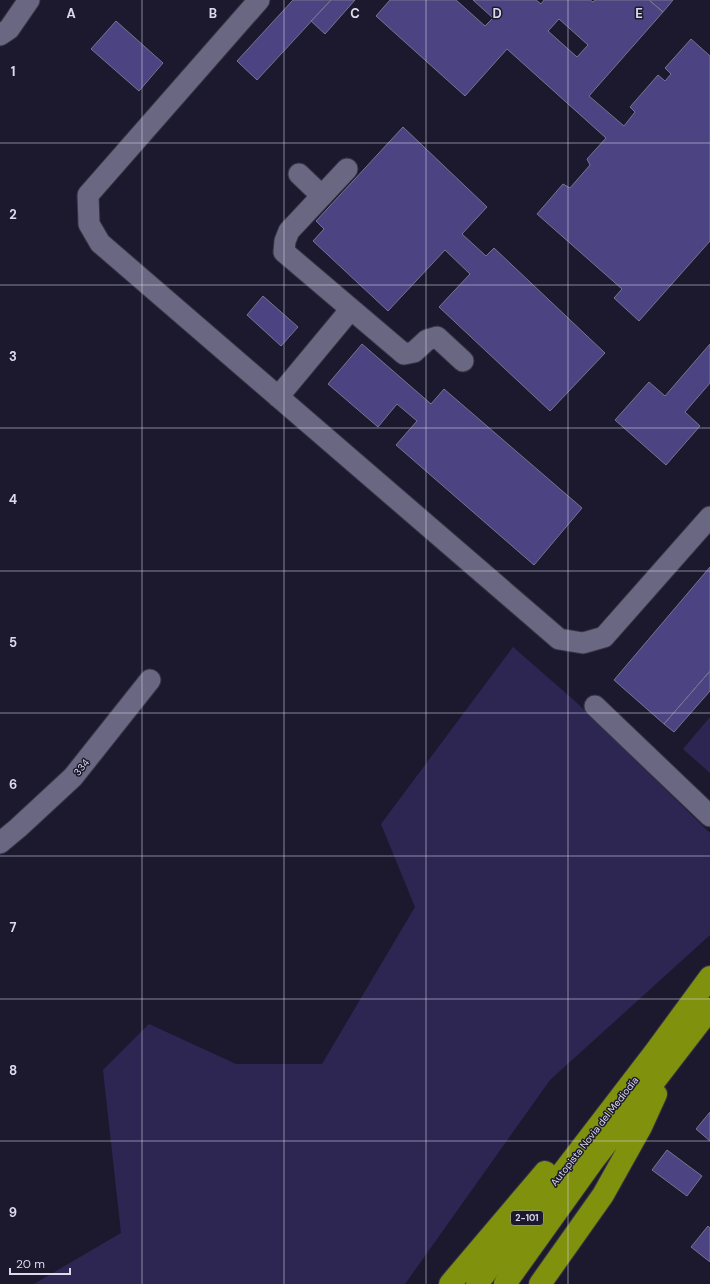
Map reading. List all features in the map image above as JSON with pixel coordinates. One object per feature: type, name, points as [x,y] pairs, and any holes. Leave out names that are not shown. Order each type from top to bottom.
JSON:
[{"type":"highway","name":"Autopista Novia del Mediodía","points":[[477,1284],[585,1157],[663,1056],[710,977]]},
{"type":"highway","name":"Autopista Novia del Mediodía","points":[[663,1056],[710,1009]]},
{"type":"highway","points":[[450,1284],[574,1137],[663,1056]]},
{"type":"highway","points":[[540,1284],[603,1195],[641,1127],[663,1056]]},
{"type":"highway","name":"Autopista Novia del Mediodía","points":[[505,1284],[585,1157]]},
{"type":"street","points":[[0,35],[9,29],[29,0]]},
{"type":"street","points":[[259,0],[88,195],[89,224],[100,243],[559,639],[583,643],[604,637],[710,516]]},
{"type":"street","points":[[347,169],[289,231],[285,241],[284,252],[404,354],[414,352],[427,340],[437,337],[463,361]]},
{"type":"street","points":[[299,174],[322,196]]},
{"type":"street","points":[[278,397],[351,309]]},
{"type":"street","name":"334","points":[[0,843],[73,777],[150,680]]},
{"type":"street","points":[[594,706],[710,816]]},
{"type":"shaded area","points":[[513,647],[576,702],[710,833],[710,935],[550,1080],[405,1284],[34,1284],[121,1233],[103,1070],[149,1024],[236,1064],[322,1064],[415,907],[381,824]]},
{"type":"shaded area","points":[[710,717],[710,773],[683,749]]},
{"type":"building","points":[[293,0],[331,0],[257,80],[237,61]]},
{"type":"building","points":[[331,0],[355,0],[325,34],[311,21]]},
{"type":"building","points":[[390,0],[456,0],[485,26],[493,18],[473,0],[536,0],[541,4],[544,0],[590,0],[593,2],[595,0],[649,0],[663,12],[589,96],[624,126],[635,112],[630,107],[658,75],[665,81],[671,74],[665,68],[691,39],[710,56],[710,241],[639,321],[614,298],[622,289],[537,214],[563,184],[570,188],[590,165],[587,159],[606,138],[507,49],[465,96],[376,16]],"holes":[[[559,19],[588,45],[577,57],[548,31]]]},
{"type":"building","points":[[649,0],[673,0],[663,12]]},
{"type":"building","points":[[116,21],[163,63],[139,91],[91,49]]},
{"type":"building","points":[[403,127],[487,207],[462,234],[486,256],[494,248],[605,353],[550,411],[439,307],[470,274],[445,250],[388,311],[313,241],[324,229],[316,221]]},
{"type":"building","points":[[263,296],[298,327],[281,346],[247,315]]},
{"type":"building","points":[[362,344],[431,404],[444,389],[582,508],[534,565],[396,445],[417,421],[397,404],[378,427],[328,384]]},
{"type":"building","points":[[710,344],[710,383],[685,412],[700,426],[666,465],[615,420],[649,382],[665,396]]},
{"type":"building","points":[[710,567],[710,671],[664,724],[614,680]]},
{"type":"building","points":[[710,671],[710,691],[674,732],[664,724]]},
{"type":"building","points":[[710,1112],[710,1141],[696,1129]]},
{"type":"building","points":[[667,1150],[702,1176],[687,1196],[652,1170]]},
{"type":"building","points":[[708,1226],[710,1228],[710,1262],[691,1247]]}]
